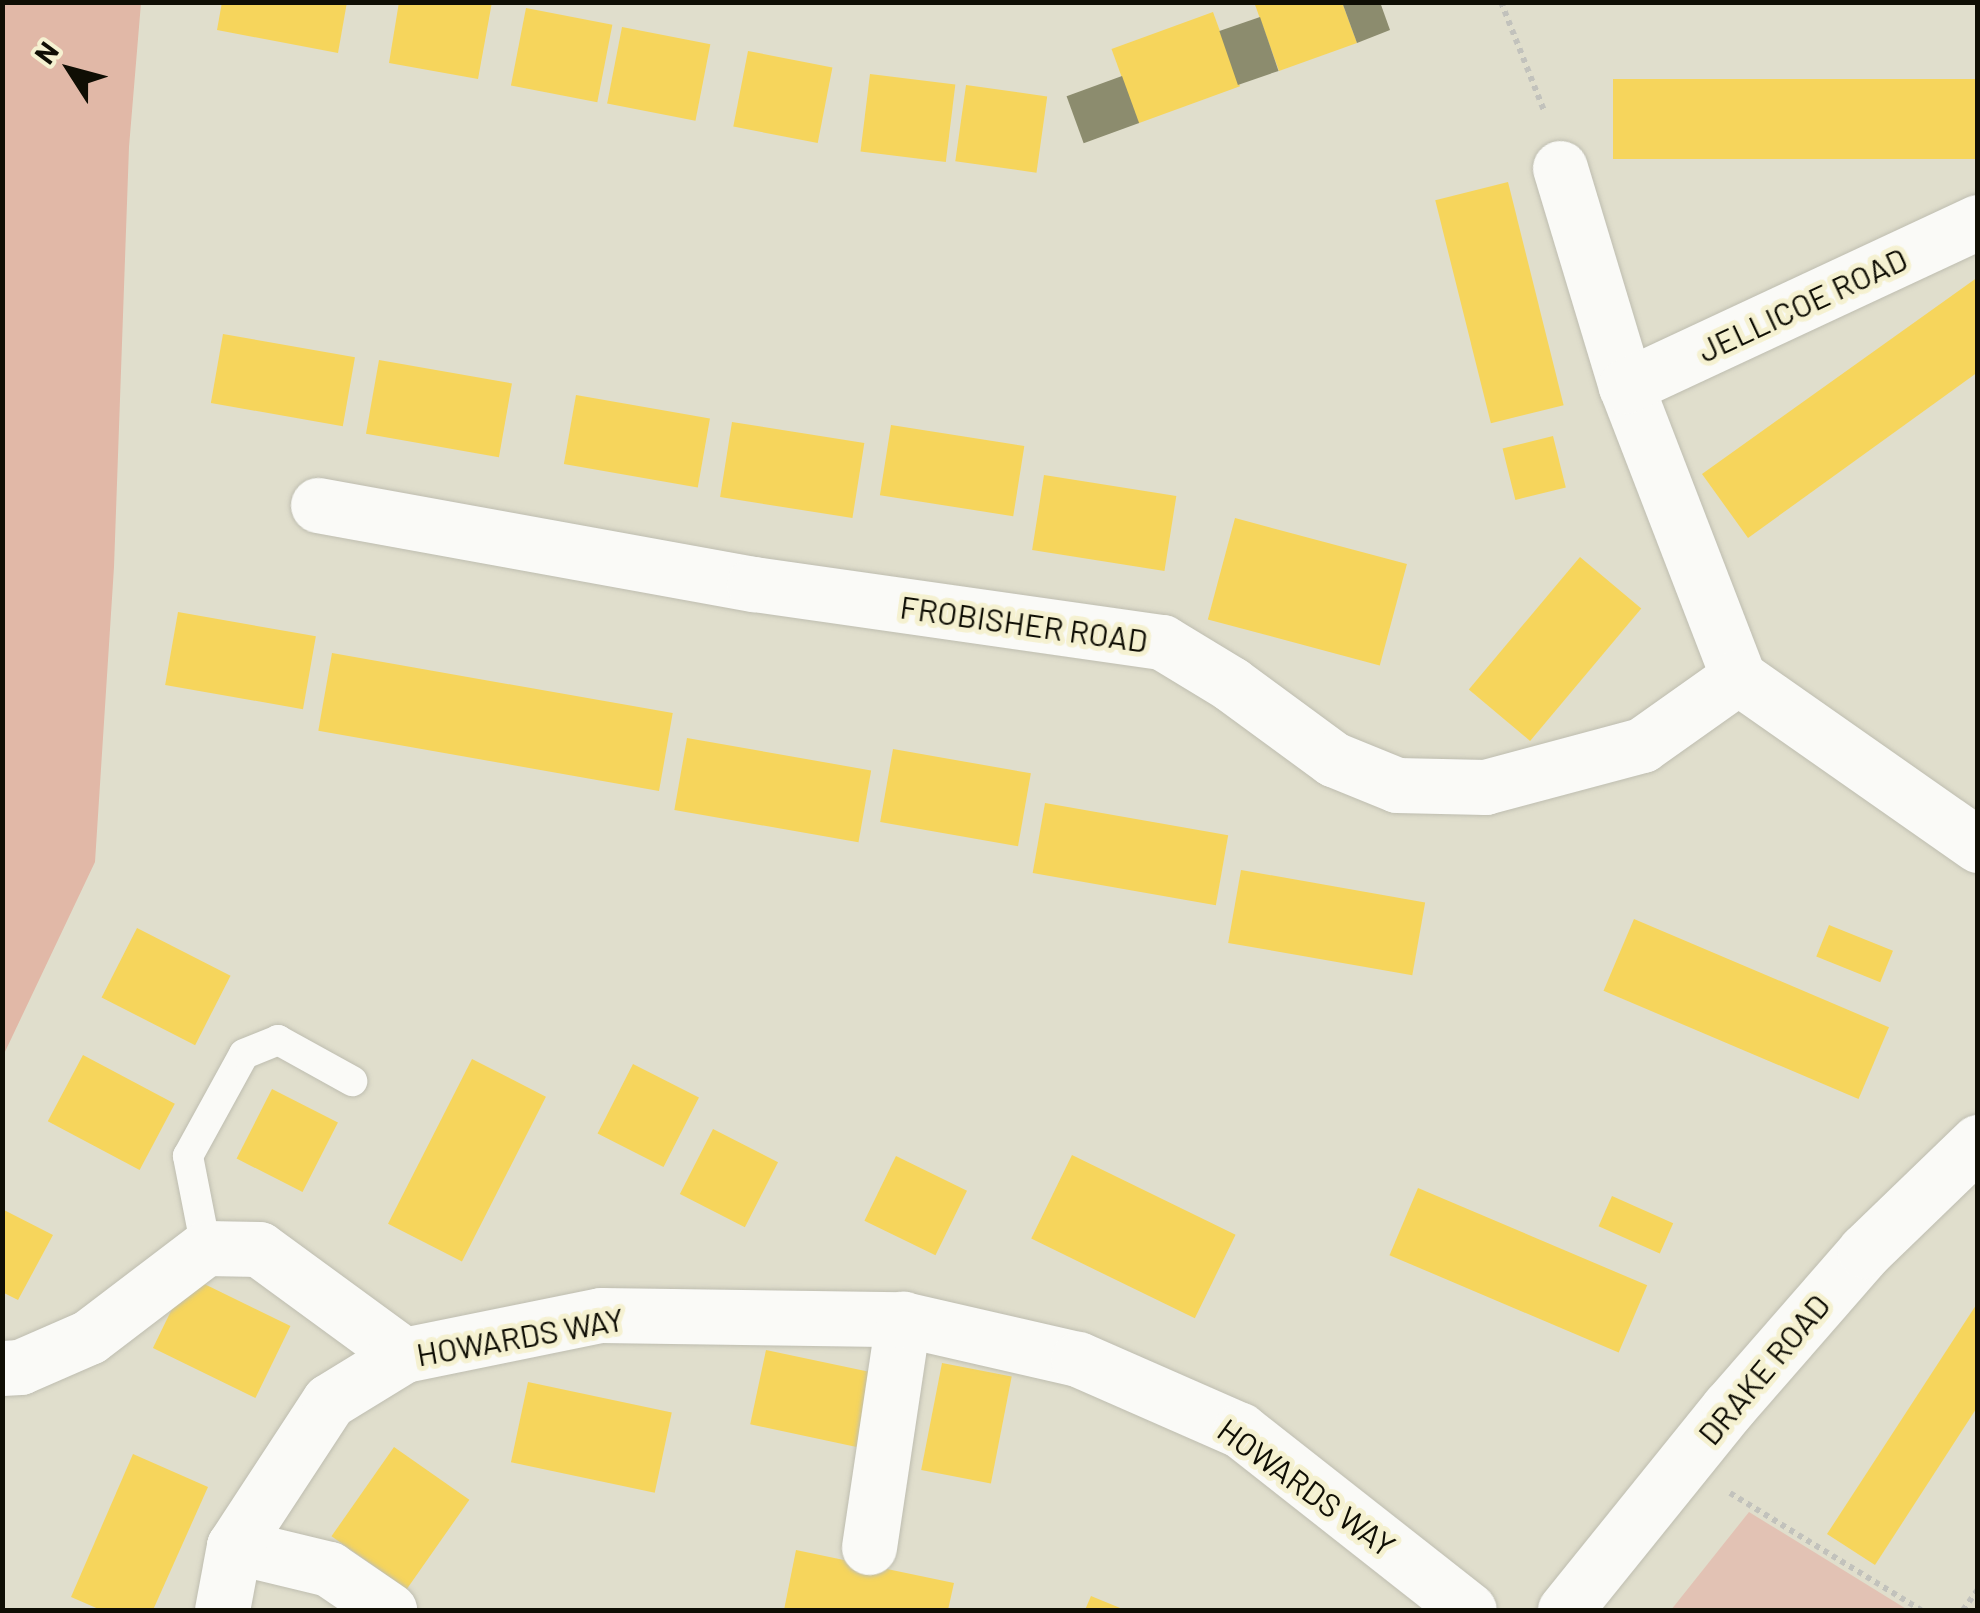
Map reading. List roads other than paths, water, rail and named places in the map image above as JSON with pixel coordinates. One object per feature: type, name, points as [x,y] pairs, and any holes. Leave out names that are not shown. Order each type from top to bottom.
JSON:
[{"type":"street","points":[[1560,168],[1626,386],[1738,677],[1978,845]]},
{"type":"street","name":"JELLICOE ROAD","points":[[1626,386],[1978,222]]},
{"type":"street","name":"FROBISHER ROAD","points":[[318,505],[754,584],[1162,642],[1231,684],[1333,758],[1397,785],[1485,787],[1642,744],[1738,677]]},
{"type":"street","name":"DRAKE ROAD","points":[[1566,1610],[1680,1468],[1865,1251],[1978,1142]]},
{"type":"street","points":[[2,1368],[20,1367],[90,1337],[206,1248],[259,1249],[404,1355]]},
{"type":"street","name":"HOWARDS WAY","points":[[222,1610],[234,1546],[329,1401],[404,1355],[601,1316],[903,1319],[1078,1359],[1240,1430],[1469,1610]]},
{"type":"street","points":[[869,1547],[903,1319]]},
{"type":"street","points":[[234,1546],[329,1570],[389,1610]]},
{"type":"lane","points":[[206,1248],[188,1156],[244,1054],[278,1040],[352,1081]]}]
